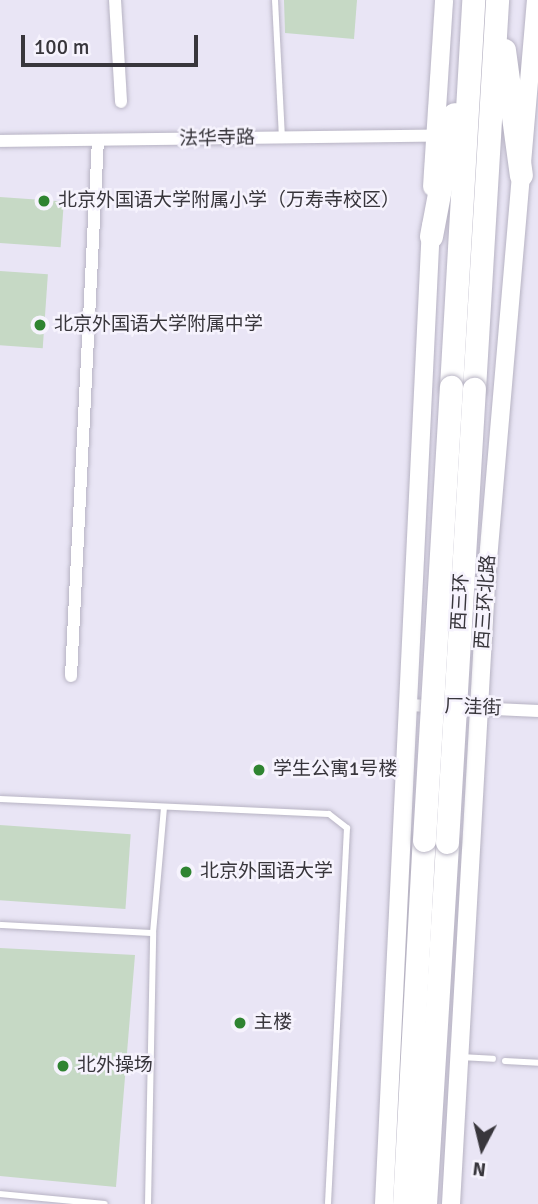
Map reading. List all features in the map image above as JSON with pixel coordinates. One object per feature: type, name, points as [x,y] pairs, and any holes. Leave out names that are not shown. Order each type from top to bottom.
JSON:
[{"type":"highway","name":"西三环","points":[[404,1204],[473,0]]},
{"type":"highway","name":"西三环","points":[[425,1204],[497,0]]},
{"type":"highway","points":[[497,0],[521,175]]},
{"type":"highway","points":[[431,236],[472,25]]},
{"type":"street","points":[[115,0],[121,102]]},
{"type":"street","points":[[384,1204],[434,136],[444,0]]},
{"type":"street","name":"西三环北路","points":[[451,1204],[457,1056],[479,708],[536,0]]},
{"type":"street","name":"法华寺路","points":[[0,141],[434,136]]},
{"type":"street","points":[[71,676],[98,140]]},
{"type":"street","name":"厂洼街","points":[[408,705],[538,711]]},
{"type":"lane","points":[[275,0],[282,138]]},
{"type":"lane","points":[[0,799],[329,814],[347,828],[328,1204]]},
{"type":"lane","points":[[148,1204],[153,933],[164,808]]},
{"type":"lane","points":[[0,925],[153,933]]},
{"type":"lane","points":[[457,1056],[493,1059]]},
{"type":"lane","points":[[505,1060],[538,1063]]},
{"type":"lane","points":[[0,1194],[105,1204]]},
{"type":"green space","points":[[284,0],[357,0],[354,39],[285,33]]},
{"type":"green space","points":[[0,197],[64,201],[61,247],[0,243]]},
{"type":"green space","points":[[0,271],[48,274],[43,348],[0,345]]},
{"type":"green space","points":[[0,825],[131,834],[125,909],[0,900]]},
{"type":"green space","name":"北外操场","points":[[0,948],[135,955],[116,1187],[0,1176]]},
{"type":"place","name":"北京外国语大学附属小学（万寿寺校区）","points":[[44,201]]},
{"type":"place","name":"北京外国语大学附属中学","points":[[40,325]]},
{"type":"place","name":"学生公寓1号楼","points":[[259,770]]},
{"type":"place","name":"北京外国语大学","points":[[186,872]]},
{"type":"place","name":"主楼","points":[[240,1023]]},
{"type":"place","name":"北外操场","points":[[63,1066]]}]
